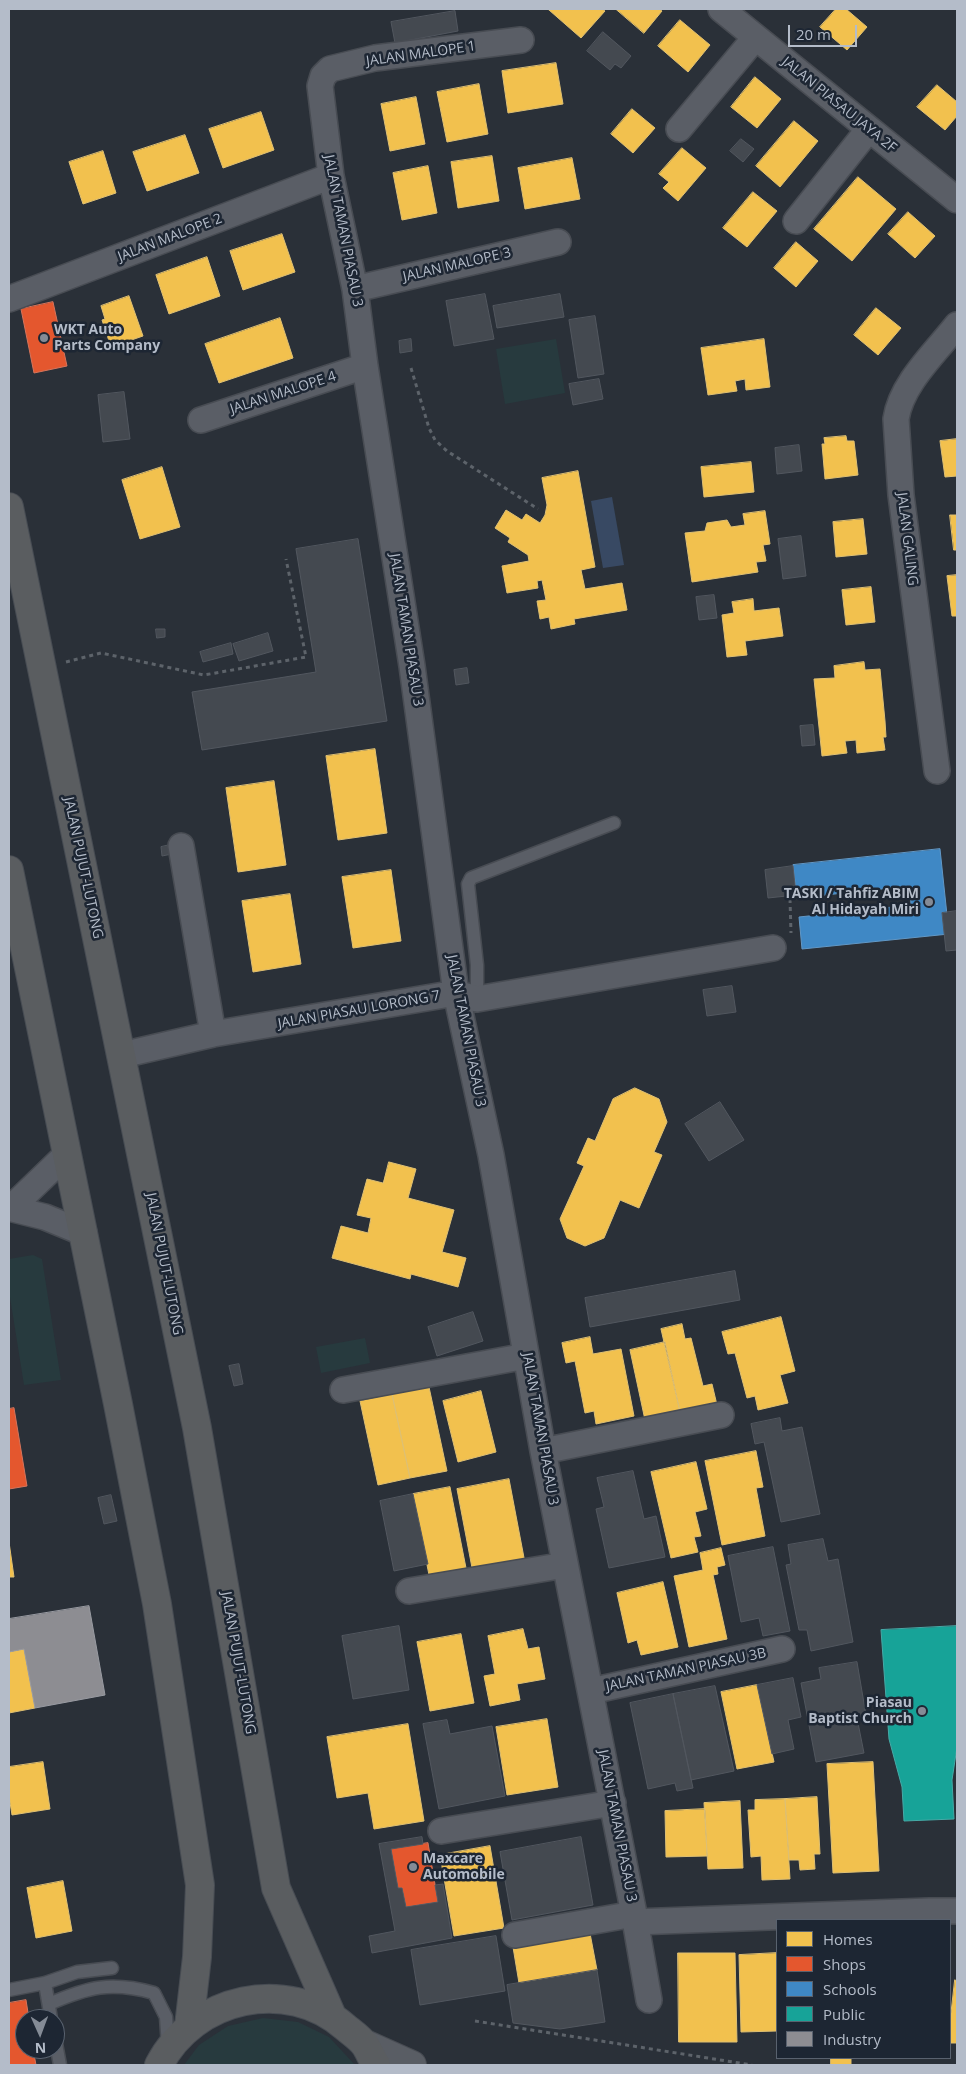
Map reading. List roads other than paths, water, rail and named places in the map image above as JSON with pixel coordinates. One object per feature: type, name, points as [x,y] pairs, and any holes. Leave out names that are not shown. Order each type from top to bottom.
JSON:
[{"type":"highway","name":"JALAN PUJUT-LUTONG","points":[[9,507],[198,1428],[276,1888],[332,2016]]},
{"type":"highway","points":[[9,870],[84,1233],[157,1604],[200,1885],[198,1957],[189,2026]]},
{"type":"highway","points":[[164,2057],[189,2026],[222,2007],[259,1998],[297,2001],[332,2016],[370,2055]]},
{"type":"street","name":"JALAN PIASAU JAYA 2F","points":[[721,9],[957,200]]},
{"type":"street","points":[[679,129],[755,38]]},
{"type":"street","name":"JALAN MALOPE 1","points":[[323,76],[330,69],[374,58],[521,40]]},
{"type":"street","name":"JALAN TAMAN PIASAU 3","points":[[323,76],[320,86],[331,176],[355,289],[365,366],[412,666],[526,1356],[565,1565],[635,1918],[649,2000]]},
{"type":"street","points":[[796,221],[869,129]]},
{"type":"street","name":"JALAN MALOPE 2","points":[[9,299],[331,176]]},
{"type":"street","name":"JALAN MALOPE 3","points":[[355,289],[558,242]]},
{"type":"street","name":"JALAN GALING","points":[[938,771],[901,495],[896,419],[904,391],[957,326]]},
{"type":"street","name":"JALAN MALOPE 4","points":[[201,420],[365,366]]},
{"type":"street","points":[[181,846],[213,1034]]},
{"type":"street","name":"JALAN PIASAU LORONG 7","points":[[122,1055],[213,1034],[773,948]]},
{"type":"street","points":[[10,1208],[67,1154]]},
{"type":"street","points":[[10,1208],[45,1217],[84,1233]]},
{"type":"street","points":[[344,1390],[526,1356]]},
{"type":"street","points":[[543,1451],[721,1415]]},
{"type":"street","points":[[409,1591],[565,1565]]},
{"type":"street","name":"JALAN TAMAN PIASAU 3B","points":[[591,1691],[782,1649]]},
{"type":"street","points":[[441,1831],[613,1803]]},
{"type":"street","name":"JALAN TAMAN PIASAU 3","points":[[635,1918],[957,1911]]},
{"type":"street","points":[[515,1935],[635,1918]]},
{"type":"street","points":[[370,2055],[412,2065]]},
{"type":"lane","points":[[467,996],[477,966],[468,884],[471,878],[614,823]]},
{"type":"lane","points":[[9,1990],[44,1983],[77,1972],[112,1968]]},
{"type":"lane","points":[[44,1983],[50,2009]]},
{"type":"lane","points":[[49,2004],[77,1992],[108,1986],[130,1986],[154,1993],[166,2017],[164,2057]]},
{"type":"water","points":[[612,497],[624,565],[603,568],[591,501]]},
{"type":"place","name":"WKT Auto Parts Company","points":[[44,338]]},
{"type":"place","name":"TASKI / Tahfiz ABIM Al Hidayah Miri","points":[[929,902]]},
{"type":"place","name":"Piasau Baptist Church","points":[[922,1711]]},
{"type":"place","name":"Maxcare Automobile","points":[[413,1867]]}]
